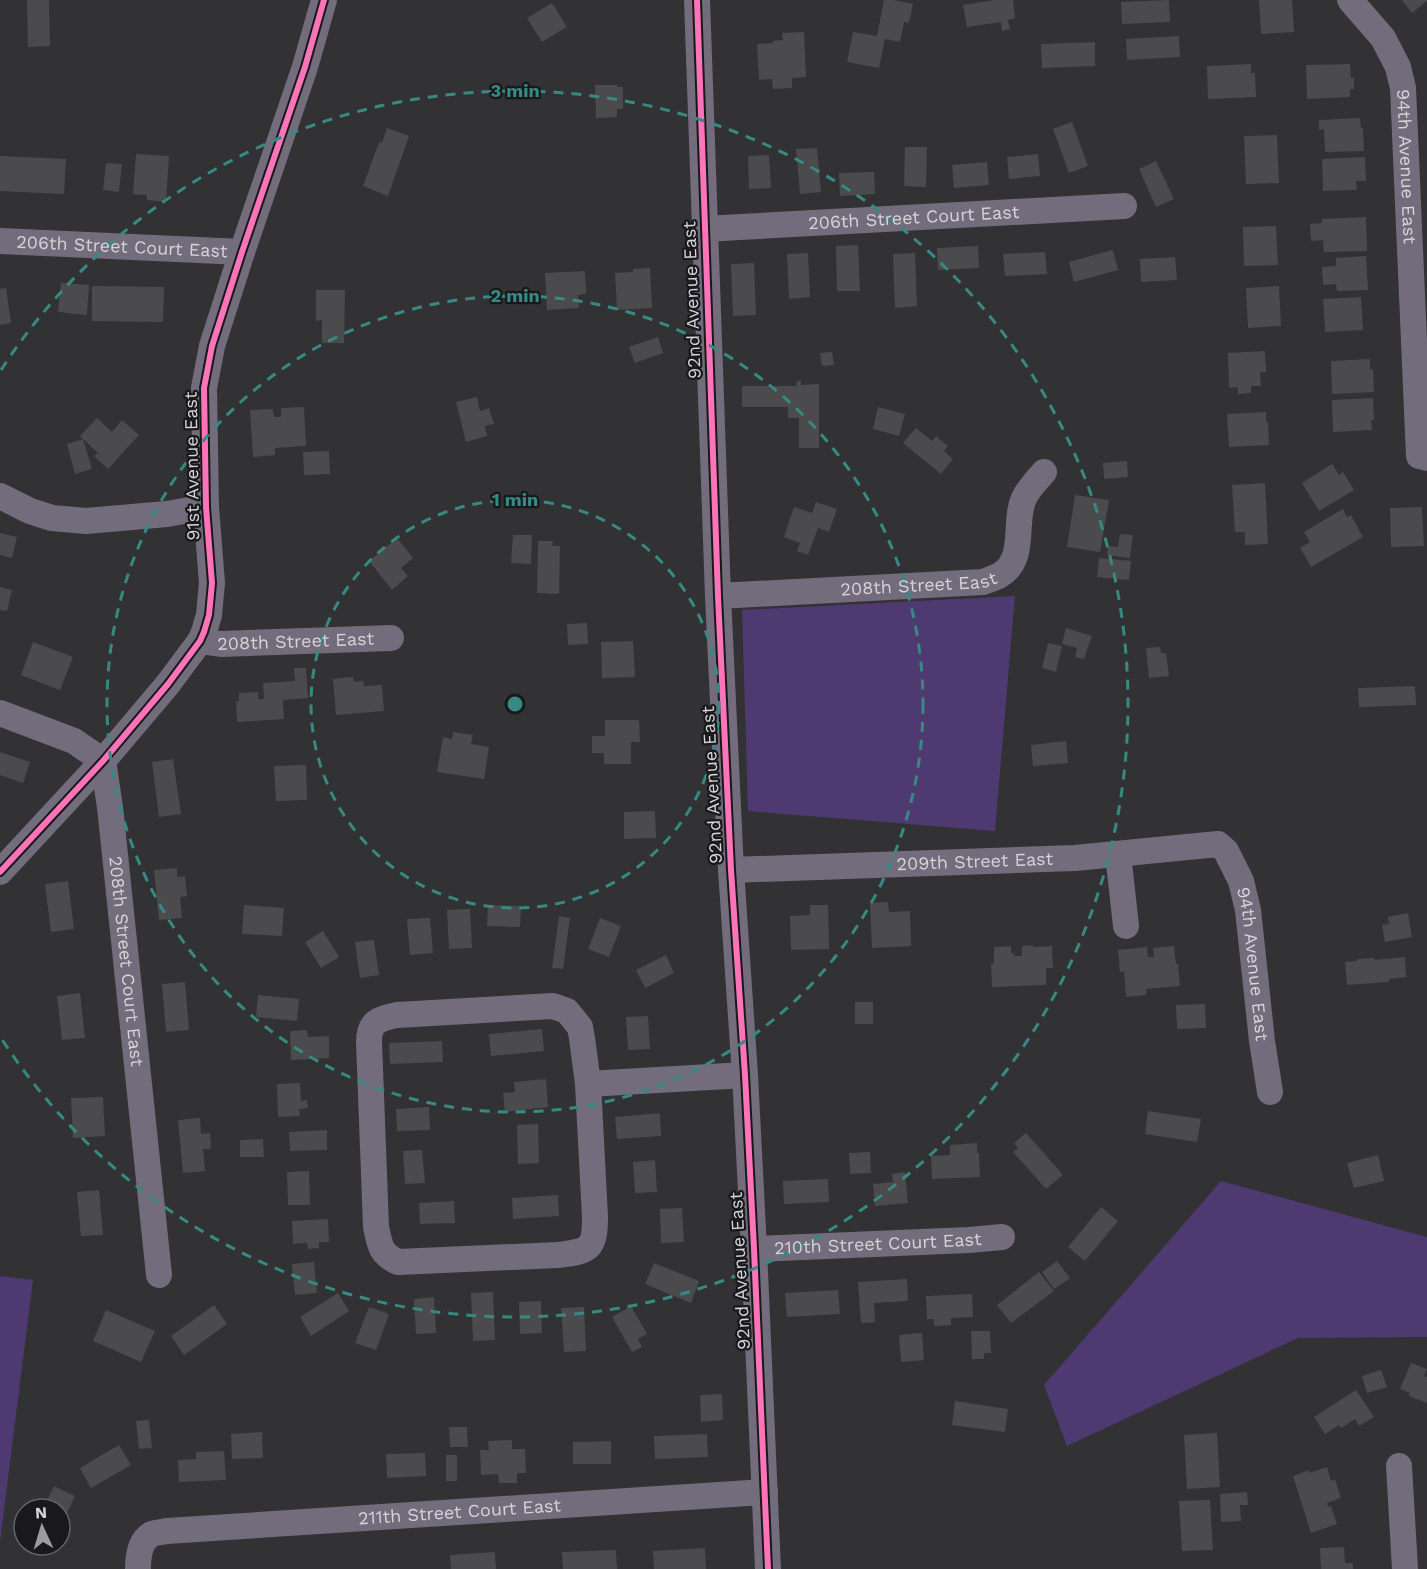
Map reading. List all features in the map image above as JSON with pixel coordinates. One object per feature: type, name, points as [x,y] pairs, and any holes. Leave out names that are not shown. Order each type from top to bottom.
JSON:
[{"type":"street","name":"91st Avenue East","points":[[0,872],[103,761],[168,684],[200,641],[204,632],[209,615],[212,583],[206,507],[204,388],[212,346],[305,67],[324,0]]},
{"type":"street","name":"92nd Avenue East","points":[[697,0],[718,596],[731,870],[754,1249],[768,1569]]},
{"type":"street","name":"94th Avenue East","points":[[1350,0],[1383,38],[1398,67],[1403,88],[1423,457]]},
{"type":"street","name":"206th Street Court East","points":[[704,229],[1124,206]]},
{"type":"street","name":"206th Street Court East","points":[[0,240],[242,252]]},
{"type":"street","name":"208th Street East","points":[[718,596],[982,582],[1000,576],[1012,565],[1017,548],[1023,499],[1029,488],[1044,472]]},
{"type":"street","points":[[0,496],[30,511],[52,518],[86,521],[167,514],[206,507]]},
{"type":"street","name":"208th Street East","points":[[200,641],[220,644],[391,638]]},
{"type":"street","points":[[0,713],[74,741],[103,761]]},
{"type":"street","name":"208th Street Court East","points":[[103,761],[110,807],[159,1275]]},
{"type":"street","name":"94th Avenue East","points":[[1218,844],[1226,851],[1241,881],[1248,910],[1262,1041],[1270,1092]]},
{"type":"street","name":"209th Street East","points":[[731,870],[1075,858],[1218,844]]},
{"type":"street","points":[[1118,854],[1126,926]]},
{"type":"street","points":[[554,1006],[567,1011],[580,1028],[588,1084],[595,1233],[587,1249],[558,1256],[398,1262],[388,1258],[380,1245],[376,1227],[369,1042],[369,1032],[374,1024],[383,1018],[408,1015],[554,1006]]},
{"type":"street","points":[[588,1084],[745,1075]]},
{"type":"street","name":"210th Street Court East","points":[[754,1249],[1002,1237]]},
{"type":"street","points":[[1399,1466],[1405,1569]]},
{"type":"street","name":"211th Street Court East","points":[[138,1569],[141,1548],[153,1534],[195,1528],[765,1492]]},
{"type":"shaded area","points":[[1015,596],[995,831],[748,811],[742,610]]},
{"type":"shaded area","points":[[1221,1181],[1427,1237],[1427,1337],[1298,1338],[1067,1446],[1044,1385]]},
{"type":"shaded area","points":[[0,1276],[33,1280],[0,1542]]},
{"type":"building","points":[[27,0],[49,0],[50,46],[28,47]]},
{"type":"building","points":[[884,0],[913,4],[909,23],[904,22],[900,42],[885,39],[879,68],[847,62],[853,32],[877,36]]},
{"type":"building","points":[[994,0],[1013,0],[1015,18],[1008,20],[1010,29],[1002,31],[1001,22],[967,27],[963,5]]},
{"type":"building","points":[[1169,0],[1170,22],[1122,24],[1121,2]]},
{"type":"building","points":[[1259,0],[1292,0],[1294,32],[1261,34]]},
{"type":"building","points":[[1402,0],[1427,0],[1427,1],[1412,13]]},
{"type":"building","points":[[552,3],[567,27],[542,42],[527,18]]},
{"type":"building","points":[[804,32],[806,77],[792,78],[792,88],[773,89],[772,79],[759,80],[757,44],[783,40],[782,33]]},
{"type":"building","points":[[1179,36],[1180,57],[1127,60],[1126,39]]},
{"type":"building","points":[[1095,42],[1095,66],[1042,68],[1041,44]]},
{"type":"building","points":[[1251,64],[1251,73],[1255,73],[1256,97],[1208,99],[1207,66]]},
{"type":"building","points":[[1350,64],[1354,89],[1350,89],[1350,97],[1307,99],[1306,65]]},
{"type":"building","points":[[595,85],[623,87],[623,109],[617,109],[617,117],[596,118]]},
{"type":"building","points":[[1360,118],[1364,151],[1325,152],[1324,129],[1319,130],[1319,120]]},
{"type":"building","points":[[1072,122],[1088,166],[1069,173],[1053,129]]},
{"type":"building","points":[[387,128],[409,136],[388,196],[363,186],[379,142],[382,143]]},
{"type":"building","points":[[1277,135],[1279,183],[1246,184],[1244,136]]},
{"type":"building","points":[[905,147],[927,147],[926,187],[904,186]]},
{"type":"building","points":[[817,148],[821,192],[800,194],[796,149]]},
{"type":"building","points":[[136,154],[169,156],[166,202],[147,200],[147,195],[133,194]]},
{"type":"building","points":[[1038,154],[1040,176],[1009,179],[1007,157]]},
{"type":"building","points":[[769,155],[771,188],[749,189],[748,156]]},
{"type":"building","points":[[0,156],[66,159],[64,194],[0,191]]},
{"type":"building","points":[[1365,157],[1366,181],[1356,181],[1357,190],[1323,191],[1322,159]]},
{"type":"building","points":[[1156,161],[1174,199],[1156,207],[1139,169]]},
{"type":"building","points":[[987,162],[989,185],[954,188],[952,165]]},
{"type":"building","points":[[106,163],[122,164],[119,192],[103,190]]},
{"type":"building","points":[[874,172],[875,194],[840,196],[839,173]]},
{"type":"building","points":[[1366,217],[1367,251],[1324,252],[1323,240],[1311,241],[1310,224],[1322,223],[1322,219]]},
{"type":"building","points":[[1276,226],[1278,265],[1244,266],[1243,227]]},
{"type":"building","points":[[858,245],[860,291],[837,291],[836,246]]},
{"type":"building","points":[[978,246],[979,268],[938,270],[937,248]]},
{"type":"building","points":[[1113,250],[1118,270],[1074,282],[1069,262]]},
{"type":"building","points":[[1045,252],[1047,274],[1005,276],[1003,254]]},
{"type":"building","points":[[808,253],[810,297],[789,299],[787,254]]},
{"type":"building","points":[[915,253],[917,306],[895,308],[893,254]]},
{"type":"building","points":[[1366,256],[1368,290],[1337,291],[1336,284],[1323,285],[1322,267],[1336,266],[1336,258]]},
{"type":"building","points":[[1175,257],[1177,280],[1141,282],[1140,259]]},
{"type":"building","points":[[754,263],[756,315],[733,316],[731,264]]},
{"type":"building","points":[[650,268],[652,308],[617,310],[615,273]]},
{"type":"building","points":[[585,271],[586,294],[578,295],[579,308],[547,310],[545,273]]},
{"type":"building","points":[[61,283],[89,285],[87,315],[58,312]]},
{"type":"building","points":[[92,286],[164,287],[163,322],[92,321]]},
{"type":"building","points":[[1279,286],[1281,326],[1248,328],[1246,288]]},
{"type":"building","points":[[6,288],[11,323],[0,325],[0,289]]},
{"type":"building","points":[[316,290],[345,290],[344,343],[322,343],[322,320],[316,321]]},
{"type":"building","points":[[1361,297],[1363,330],[1325,332],[1323,299]]},
{"type":"building","points":[[658,337],[663,353],[635,363],[629,347]]},
{"type":"building","points":[[1265,351],[1266,372],[1260,372],[1261,386],[1251,386],[1251,393],[1238,394],[1238,387],[1229,388],[1228,353]]},
{"type":"building","points":[[832,352],[834,365],[822,366],[820,353]]},
{"type":"building","points":[[1370,359],[1374,392],[1332,394],[1331,361]]},
{"type":"building","points":[[797,381],[801,381],[801,385],[819,384],[819,448],[799,448],[799,418],[788,418],[788,407],[742,407],[742,386],[796,386]]},
{"type":"building","points":[[477,397],[480,411],[489,408],[494,424],[485,426],[487,436],[466,442],[456,402]]},
{"type":"building","points":[[1373,398],[1372,430],[1333,432],[1332,400]]},
{"type":"building","points":[[304,407],[306,446],[275,448],[275,455],[253,457],[250,410],[273,409],[274,417],[281,417],[281,408]]},
{"type":"building","points":[[878,407],[905,414],[899,436],[873,429]]},
{"type":"building","points":[[1266,412],[1269,445],[1229,447],[1227,414]]},
{"type":"building","points":[[97,418],[112,432],[122,420],[139,435],[108,469],[94,456],[98,453],[80,436]]},
{"type":"building","points":[[916,428],[932,441],[936,436],[948,446],[944,451],[953,459],[941,474],[903,443]]},
{"type":"building","points":[[83,439],[92,469],[75,474],[67,444]]},
{"type":"building","points":[[329,451],[330,474],[304,475],[303,452]]},
{"type":"building","points":[[1127,461],[1128,477],[1104,479],[1103,463]]},
{"type":"building","points":[[1332,464],[1339,475],[1343,472],[1354,490],[1319,511],[1302,483]]},
{"type":"building","points":[[1265,483],[1268,544],[1245,545],[1245,532],[1235,532],[1232,485]]},
{"type":"building","points":[[1075,495],[1109,500],[1100,552],[1067,547]]},
{"type":"building","points":[[816,502],[837,509],[829,532],[818,528],[808,555],[797,551],[800,543],[784,537],[794,507],[812,513]]},
{"type":"building","points":[[1422,507],[1424,546],[1391,547],[1390,508]]},
{"type":"building","points":[[1343,509],[1347,517],[1351,515],[1363,537],[1311,567],[1300,548],[1310,542],[1304,532]]},
{"type":"building","points":[[0,533],[17,537],[12,558],[0,555]]},
{"type":"building","points":[[1120,534],[1133,535],[1130,558],[1107,555],[1108,546],[1118,547]]},
{"type":"building","points":[[513,535],[532,535],[531,564],[511,563]]},
{"type":"building","points":[[397,538],[413,558],[401,568],[408,576],[392,590],[369,561]]},
{"type":"building","points":[[538,541],[553,541],[552,546],[560,546],[559,594],[537,593]]},
{"type":"building","points":[[1099,558],[1131,561],[1129,580],[1097,577]]},
{"type":"building","points":[[0,587],[12,590],[7,611],[0,610]]},
{"type":"building","points":[[587,623],[588,644],[568,645],[567,624]]},
{"type":"building","points":[[1066,628],[1092,636],[1084,659],[1075,657],[1077,648],[1062,644]]},
{"type":"building","points":[[633,641],[635,677],[602,678],[601,642]]},
{"type":"building","points":[[33,642],[73,657],[60,690],[21,675]]},
{"type":"building","points":[[1048,643],[1062,646],[1056,672],[1042,668]]},
{"type":"building","points":[[1160,647],[1161,653],[1166,653],[1169,676],[1149,678],[1146,648]]},
{"type":"building","points":[[294,668],[306,668],[308,698],[283,700],[284,719],[237,722],[236,702],[239,701],[239,693],[258,692],[258,699],[264,699],[263,683],[295,681]]},
{"type":"building","points":[[353,677],[354,682],[363,681],[364,686],[382,685],[384,711],[336,715],[333,679]]},
{"type":"building","points":[[1415,686],[1416,705],[1359,707],[1358,688]]},
{"type":"building","points":[[605,720],[639,720],[640,742],[631,742],[631,764],[604,764],[604,753],[592,753],[592,736],[605,736]]},
{"type":"building","points":[[453,732],[473,735],[471,744],[489,747],[484,779],[437,772],[443,737],[452,739]]},
{"type":"building","points":[[1066,741],[1068,763],[1033,766],[1031,745]]},
{"type":"building","points":[[0,752],[30,762],[23,783],[0,775]]},
{"type":"building","points":[[173,759],[181,814],[159,817],[152,762]]},
{"type":"building","points":[[306,765],[307,800],[276,801],[274,766]]},
{"type":"building","points":[[655,811],[656,838],[624,839],[624,812]]},
{"type":"building","points":[[177,868],[177,877],[185,876],[187,896],[180,897],[182,918],[159,920],[154,870]]},
{"type":"building","points":[[68,881],[74,929],[51,932],[45,884]]},
{"type":"building","points":[[888,902],[889,912],[910,911],[911,946],[872,948],[870,903]]},
{"type":"building","points":[[244,905],[284,908],[282,936],[242,934]]},
{"type":"building","points":[[488,905],[521,906],[520,927],[487,926]]},
{"type":"building","points":[[810,905],[828,905],[829,949],[791,950],[790,916],[810,915]]},
{"type":"building","points":[[470,909],[472,948],[449,949],[447,910]]},
{"type":"building","points":[[1408,913],[1412,937],[1385,942],[1382,925],[1389,924],[1388,917]]},
{"type":"building","points":[[559,916],[570,918],[563,969],[552,968]]},
{"type":"building","points":[[430,918],[433,953],[410,955],[407,919]]},
{"type":"building","points":[[600,918],[621,926],[609,957],[588,949]]},
{"type":"building","points":[[323,931],[339,957],[321,968],[305,942]]},
{"type":"building","points":[[374,940],[379,975],[360,978],[355,942]]},
{"type":"building","points":[[1033,945],[1033,947],[1052,946],[1053,968],[1046,968],[1046,985],[992,987],[991,964],[994,963],[994,947],[1011,946],[1011,953],[1014,953],[1014,956],[1022,956],[1022,946]]},
{"type":"building","points":[[1174,946],[1180,986],[1146,989],[1146,995],[1126,997],[1124,971],[1120,972],[1118,950],[1147,947],[1148,957],[1154,957],[1153,948]]},
{"type":"building","points":[[666,955],[674,973],[645,988],[636,970]]},
{"type":"building","points":[[1405,957],[1406,977],[1389,979],[1389,982],[1347,985],[1345,962],[1357,961],[1357,959]]},
{"type":"building","points":[[185,982],[189,1030],[166,1032],[162,984]]},
{"type":"building","points":[[80,993],[85,1038],[62,1040],[57,996]]},
{"type":"building","points":[[258,995],[299,999],[297,1021],[256,1017]]},
{"type":"building","points":[[855,1002],[873,1002],[873,1024],[855,1024]]},
{"type":"building","points":[[1205,1004],[1206,1028],[1177,1029],[1176,1005]]},
{"type":"building","points":[[648,1016],[650,1049],[628,1050],[626,1017]]},
{"type":"building","points":[[542,1029],[544,1051],[491,1056],[489,1034]]},
{"type":"building","points":[[307,1030],[308,1037],[329,1036],[329,1058],[291,1060],[290,1031]]},
{"type":"building","points":[[442,1041],[443,1062],[390,1064],[389,1043]]},
{"type":"building","points":[[546,1079],[548,1107],[505,1112],[503,1093],[515,1092],[514,1082]]},
{"type":"building","points":[[300,1083],[301,1101],[307,1100],[308,1108],[299,1109],[300,1116],[278,1117],[277,1084]]},
{"type":"building","points":[[103,1097],[105,1136],[73,1138],[71,1098]]},
{"type":"building","points":[[429,1107],[430,1130],[397,1131],[396,1109]]},
{"type":"building","points":[[1148,1111],[1201,1119],[1197,1142],[1145,1134]]},
{"type":"building","points":[[660,1113],[661,1136],[617,1139],[615,1117]]},
{"type":"building","points":[[200,1118],[201,1134],[210,1133],[211,1149],[203,1149],[205,1171],[183,1173],[178,1120]]},
{"type":"building","points":[[538,1124],[539,1163],[518,1164],[517,1125]]},
{"type":"building","points":[[327,1130],[327,1150],[290,1151],[289,1132]]},
{"type":"building","points":[[1026,1133],[1063,1175],[1046,1189],[1013,1152],[1018,1148],[1014,1143]]},
{"type":"building","points":[[263,1139],[264,1157],[240,1157],[240,1140]]},
{"type":"building","points":[[977,1143],[980,1177],[932,1179],[931,1156],[950,1155],[950,1145]]},
{"type":"building","points":[[422,1150],[425,1183],[405,1184],[403,1151]]},
{"type":"building","points":[[870,1152],[871,1173],[850,1174],[849,1153]]},
{"type":"building","points":[[1378,1155],[1384,1181],[1354,1188],[1347,1163]]},
{"type":"building","points":[[655,1160],[657,1192],[635,1193],[633,1162]]},
{"type":"building","points":[[309,1171],[310,1205],[288,1205],[287,1172]]},
{"type":"building","points":[[905,1172],[908,1203],[875,1206],[873,1184],[893,1182],[892,1174]]},
{"type":"building","points":[[828,1179],[829,1202],[784,1204],[783,1181]]},
{"type":"building","points":[[99,1190],[103,1235],[81,1236],[77,1192]]},
{"type":"building","points":[[558,1195],[559,1216],[513,1219],[512,1198]]},
{"type":"building","points":[[454,1201],[455,1223],[420,1224],[419,1203]]},
{"type":"building","points":[[1101,1207],[1118,1221],[1085,1261],[1068,1247]]},
{"type":"building","points":[[682,1208],[684,1242],[661,1243],[660,1209]]},
{"type":"building","points":[[328,1219],[329,1242],[319,1242],[319,1248],[308,1249],[307,1243],[293,1244],[292,1221]]},
{"type":"building","points":[[1057,1261],[1070,1278],[1054,1289],[1042,1272]]},
{"type":"building","points":[[314,1262],[317,1293],[295,1295],[292,1264]]},
{"type":"building","points":[[654,1263],[699,1281],[691,1303],[645,1284]]},
{"type":"building","points":[[1039,1272],[1054,1291],[1011,1323],[997,1305]]},
{"type":"building","points":[[907,1279],[908,1301],[874,1303],[875,1322],[861,1323],[858,1282]]},
{"type":"building","points":[[838,1290],[840,1314],[787,1317],[785,1293]]},
{"type":"building","points":[[493,1292],[495,1340],[473,1341],[471,1293]]},
{"type":"building","points":[[338,1293],[349,1311],[311,1336],[300,1317]]},
{"type":"building","points":[[972,1294],[973,1317],[951,1318],[951,1325],[934,1326],[934,1319],[927,1319],[926,1296]]},
{"type":"building","points":[[434,1297],[436,1333],[416,1334],[414,1299]]},
{"type":"building","points":[[541,1301],[542,1333],[520,1334],[519,1302]]},
{"type":"building","points":[[214,1305],[227,1324],[184,1355],[171,1336]]},
{"type":"building","points":[[631,1306],[647,1334],[638,1339],[642,1347],[632,1352],[612,1317]]},
{"type":"building","points":[[369,1307],[389,1314],[376,1350],[355,1343]]},
{"type":"building","points":[[584,1307],[586,1351],[564,1352],[561,1308]]},
{"type":"building","points":[[106,1310],[155,1331],[141,1362],[93,1341]]},
{"type":"building","points":[[971,1331],[990,1331],[991,1353],[984,1353],[984,1359],[972,1359]]},
{"type":"building","points":[[922,1333],[924,1360],[901,1362],[899,1335]]},
{"type":"building","points":[[1411,1363],[1427,1369],[1424,1376],[1427,1377],[1427,1403],[1409,1396],[1410,1393],[1400,1389]]},
{"type":"building","points":[[1381,1370],[1387,1387],[1367,1393],[1362,1376]]},
{"type":"building","points":[[1356,1390],[1374,1417],[1359,1426],[1355,1419],[1325,1434],[1314,1417]]},
{"type":"building","points":[[722,1394],[723,1420],[701,1422],[700,1395]]},
{"type":"building","points":[[955,1401],[1008,1409],[1005,1432],[952,1425]]},
{"type":"building","points":[[149,1420],[152,1448],[139,1449],[136,1421]]},
{"type":"building","points":[[449,1427],[467,1427],[468,1447],[450,1447]]},
{"type":"building","points":[[262,1432],[263,1458],[232,1459],[231,1434]]},
{"type":"building","points":[[1217,1433],[1220,1487],[1187,1489],[1184,1435]]},
{"type":"building","points":[[707,1434],[708,1457],[655,1459],[654,1436]]},
{"type":"building","points":[[512,1440],[512,1449],[525,1449],[526,1473],[517,1473],[517,1483],[499,1483],[498,1474],[481,1475],[480,1450],[489,1450],[488,1441]]},
{"type":"building","points":[[611,1441],[611,1464],[573,1464],[573,1442]]},
{"type":"building","points":[[119,1445],[131,1465],[91,1488],[80,1468]]},
{"type":"building","points":[[224,1451],[226,1480],[179,1482],[178,1460],[196,1459],[196,1452]]},
{"type":"building","points":[[425,1453],[426,1476],[387,1478],[386,1454]]},
{"type":"building","points":[[446,1455],[457,1455],[457,1481],[446,1481]]},
{"type":"building","points":[[1327,1467],[1331,1481],[1335,1479],[1341,1498],[1327,1503],[1328,1507],[1331,1506],[1337,1524],[1311,1533],[1293,1476]]},
{"type":"building","points":[[54,1486],[75,1496],[72,1502],[72,1497],[49,1497]]},
{"type":"building","points":[[1247,1492],[1248,1505],[1240,1505],[1241,1521],[1221,1522],[1220,1494]]},
{"type":"building","points":[[1210,1500],[1213,1550],[1182,1551],[1179,1501]]},
{"type":"building","points":[[1344,1547],[1345,1563],[1353,1563],[1353,1569],[1321,1569],[1320,1548]]},
{"type":"building","points":[[705,1548],[706,1569],[654,1569],[653,1551]]},
{"type":"building","points":[[616,1550],[617,1569],[563,1569],[562,1552]]},
{"type":"building","points":[[495,1552],[496,1569],[451,1569],[450,1555]]},
{"type":"cycle path","points":[[0,872],[103,761],[168,684],[200,641],[204,632],[209,615],[212,583],[206,507],[204,388],[212,346],[305,67],[324,0]]},
{"type":"cycle path","points":[[697,0],[718,596],[731,870],[754,1249],[768,1569]]}]
